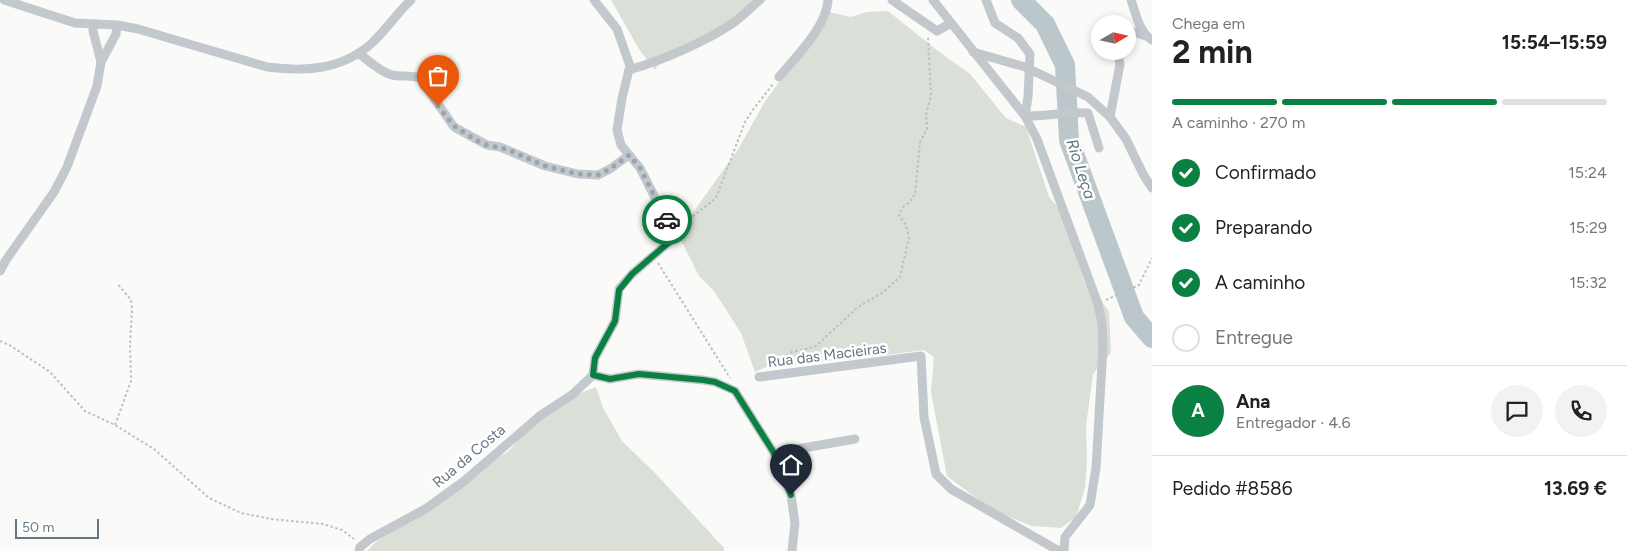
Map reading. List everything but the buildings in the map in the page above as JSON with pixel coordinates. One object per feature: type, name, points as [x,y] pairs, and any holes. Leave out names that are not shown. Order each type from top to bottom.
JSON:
[{"type":"street","points":[[4,0],[75,23],[118,25],[138,29],[267,67],[286,69],[326,68],[341,63],[372,43],[410,0]]},
{"type":"street","points":[[594,0],[617,29],[630,66],[617,130],[621,145],[640,168],[674,235],[668,243],[632,274],[619,290],[615,321],[595,358],[593,375],[610,379],[639,374],[703,380],[715,382],[735,391],[774,453],[791,495],[795,522],[792,551]]},
{"type":"street","points":[[630,70],[650,64],[716,34],[736,22],[760,0]]},
{"type":"street","points":[[779,77],[806,46],[820,23],[828,0]]},
{"type":"street","points":[[892,0],[937,31],[951,23]]},
{"type":"street","points":[[933,0],[1025,116],[1037,140],[1098,304],[1102,323],[1103,347],[1096,468],[1090,505],[1066,537],[1064,551]]},
{"type":"street","points":[[986,0],[995,23],[1018,38],[1030,54],[1025,116]]},
{"type":"street","points":[[1131,0],[1138,22],[1149,38]]},
{"type":"street","points":[[93,24],[101,62]]},
{"type":"street","points":[[0,271],[54,192],[67,168],[97,86],[101,62],[116,34],[118,25]]},
{"type":"street","points":[[1136,33],[1149,38]]},
{"type":"street","points":[[973,52],[1025,67],[1088,97],[1110,117],[1126,139],[1142,174],[1152,188]]},
{"type":"street","points":[[358,53],[388,74],[420,78],[454,126],[487,145],[500,147],[545,166],[578,174],[598,175],[629,155]]},
{"type":"street","points":[[1110,117],[1120,64],[1119,60]]},
{"type":"street","points":[[1025,116],[1042,117],[1074,112],[1088,113],[1099,148]]},
{"type":"street","name":"Rua das Macieiras","points":[[759,377],[921,356],[924,417],[936,474],[951,489],[1058,551]]},
{"type":"street","name":"Rua da Costa","points":[[361,550],[370,538],[428,508],[463,482],[541,414],[573,394],[593,375]]},
{"type":"street","points":[[774,453],[855,439]]},
{"type":"path","points":[[772,366],[779,359],[792,352],[815,347],[858,307],[882,293],[900,277],[909,237],[906,225],[899,215],[915,194],[920,142],[927,129],[926,114],[931,96],[927,25]]},
{"type":"path","points":[[674,235],[680,227],[716,198],[745,122],[752,110],[779,77]]},
{"type":"path","points":[[653,256],[723,365],[735,391]]},
{"type":"path","points":[[1116,296],[1138,285],[1152,258]]},
{"type":"path","points":[[115,425],[131,381],[131,300],[117,283]]},
{"type":"path","points":[[0,341],[11,346],[50,372],[85,411],[115,425],[154,449],[209,498],[241,513],[271,519],[323,524],[342,530],[350,534],[361,550]]},
{"type":"shaded area","points":[[611,0],[767,0],[747,8],[708,36],[658,65],[655,70],[639,49]]},
{"type":"shaded area","points":[[888,11],[970,74],[1006,118],[1026,127],[1049,197],[1063,213],[1084,281],[1090,293],[1096,293],[1109,312],[1111,353],[1093,374],[1086,426],[1087,460],[1085,488],[1076,517],[1061,528],[1032,526],[992,510],[947,476],[931,392],[934,357],[924,350],[871,357],[768,366],[755,372],[741,333],[714,291],[699,276],[677,232],[682,228],[739,148],[764,103],[829,12],[851,17],[867,12]]},
{"type":"shaded area","points":[[596,387],[603,408],[622,441],[656,474],[724,548],[724,551],[367,551],[416,512],[509,451],[533,423],[578,394]]},
{"type":"waterway","name":"Rio Leça","points":[[1021,0],[1045,24],[1065,65],[1069,140],[1134,317],[1152,338]]},
{"type":"way so far","points":[[438,106],[454,126],[476,140],[487,145],[509,150],[545,166],[578,174],[598,175],[629,155],[640,168],[667,220]]},
{"type":"route","points":[[667,220],[674,235],[668,243],[632,274],[619,290],[615,321],[595,358],[593,375],[610,379],[639,374],[703,380],[727,386],[735,391],[745,405],[774,453],[791,495]]}]
